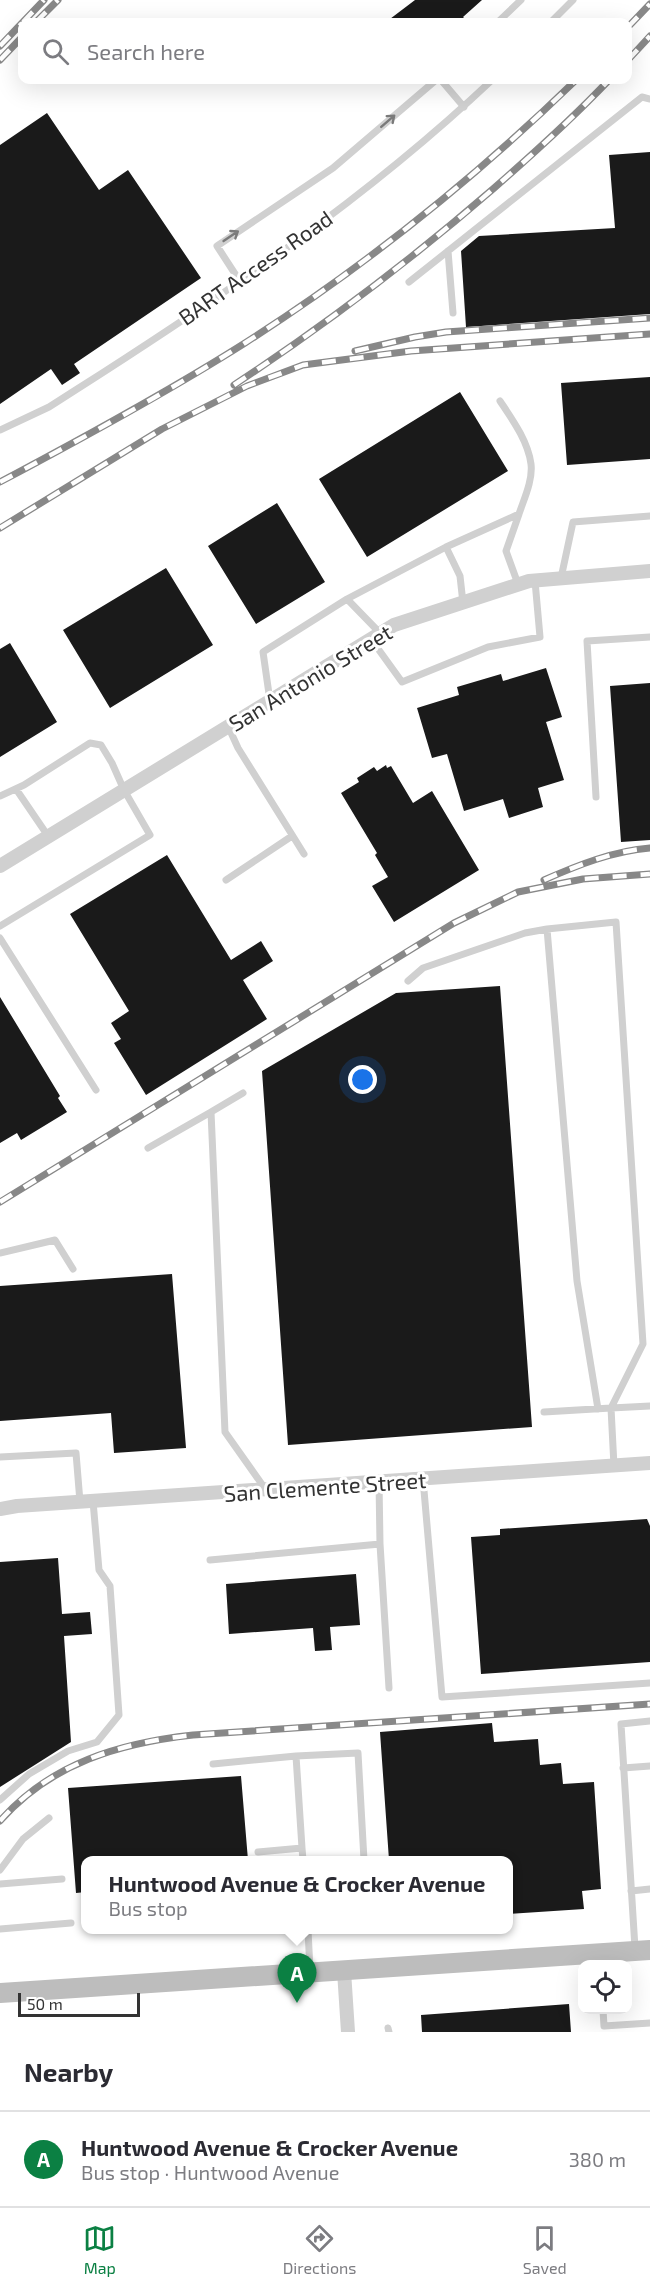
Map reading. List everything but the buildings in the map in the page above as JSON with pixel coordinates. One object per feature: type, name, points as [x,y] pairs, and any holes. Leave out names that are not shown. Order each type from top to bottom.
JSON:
[{"type":"street","name":"San Antonio Street","points":[[0,866],[394,625],[535,580],[650,571]]},
{"type":"street","name":"San Clemente Street","points":[[0,1509],[86,1501],[650,1463]]},
{"type":"street","points":[[0,1994],[344,1971],[598,1959],[642,1950]]},
{"type":"street","points":[[344,1971],[348,2032]]},
{"type":"lane","points":[[502,18],[521,0]]},
{"type":"lane","points":[[555,18],[573,0]]},
{"type":"lane","points":[[239,280],[216,246],[333,168],[431,84]]},
{"type":"lane","points":[[444,84],[464,107]]},
{"type":"lane","name":"BART Access Road","points":[[0,430],[37,413],[74,391],[239,280],[340,207],[464,107],[488,84]]},
{"type":"lane","points":[[409,282],[642,97],[650,99]]},
{"type":"lane","points":[[448,251],[453,313]]},
{"type":"lane","points":[[500,400],[518,429],[531,464],[528,487],[506,551],[518,584]]},
{"type":"lane","points":[[270,701],[263,652],[347,599],[446,547],[519,514]]},
{"type":"lane","points":[[561,579],[573,522],[650,516]]},
{"type":"lane","points":[[446,547],[460,576],[463,603]]},
{"type":"lane","points":[[347,599],[376,636],[402,682],[488,647],[540,637],[535,580]]},
{"type":"lane","points":[[596,797],[587,641],[650,637]]},
{"type":"lane","points":[[228,726],[238,748],[304,854]]},
{"type":"lane","points":[[0,796],[16,789],[90,743],[101,745],[150,835],[0,926]]},
{"type":"lane","points":[[16,789],[48,836]]},
{"type":"lane","points":[[226,880],[292,836]]},
{"type":"lane","points":[[408,981],[423,968],[525,933],[616,922],[642,1344],[611,1408],[614,1466]]},
{"type":"lane","points":[[547,929],[577,1281],[598,1409]]},
{"type":"lane","points":[[0,938],[96,1090]]},
{"type":"lane","points":[[148,1148],[243,1093]]},
{"type":"lane","points":[[211,1112],[225,1432],[266,1490]]},
{"type":"lane","points":[[0,1253],[55,1240],[74,1269]]},
{"type":"lane","points":[[543,1412],[650,1406]]},
{"type":"lane","points":[[0,1457],[76,1453],[99,1570],[110,1586],[119,1715],[97,1742],[68,1751],[29,1774],[0,1800]]},
{"type":"lane","points":[[423,1479],[442,1697],[650,1683]]},
{"type":"lane","points":[[379,1482],[388,1688]]},
{"type":"lane","points":[[210,1560],[380,1544]]},
{"type":"lane","points":[[642,1950],[631,1891],[621,1724],[650,1721]]},
{"type":"lane","points":[[213,1764],[358,1753],[364,1856]]},
{"type":"lane","points":[[296,1756],[303,1856]]},
{"type":"lane","points":[[623,1768],[650,1766]]},
{"type":"lane","points":[[0,1870],[23,1839],[49,1818]]},
{"type":"lane","points":[[258,1852],[302,1848]]},
{"type":"lane","points":[[0,1884],[62,1879]]},
{"type":"lane","points":[[631,1891],[650,1889]]},
{"type":"lane","points":[[0,1929],[71,1923]]},
{"type":"lane","points":[[308,1934],[310,1973]]},
{"type":"lane","points":[[603,2014],[604,2029],[650,2023]]},
{"type":"railway","points":[[27,18],[44,0]]},
{"type":"railway","points":[[40,18],[58,0]]},
{"type":"railway","points":[[632,23],[650,4]]},
{"type":"railway","points":[[0,46],[18,27]]},
{"type":"railway","points":[[632,56],[650,36]]},
{"type":"railway","points":[[0,60],[18,41]]},
{"type":"railway","points":[[0,482],[185,380],[333,284],[458,186],[572,84]]},
{"type":"railway","points":[[234,385],[334,315],[431,241],[538,149],[605,84]]},
{"type":"railway","points":[[355,351],[446,332],[650,318]]},
{"type":"railway","points":[[0,528],[162,429],[247,386],[303,365],[411,351],[650,334]]},
{"type":"railway","points":[[544,880],[596,860],[623,852],[650,848]]},
{"type":"railway","points":[[0,1202],[454,923],[518,892],[583,879],[650,874]]},
{"type":"railway","points":[[0,1821],[41,1784],[64,1770],[113,1750],[166,1739],[193,1735],[650,1704]]},
{"type":"place","name":"Huntwood Avenue & Crocker Avenue","points":[[297,2003]]}]
